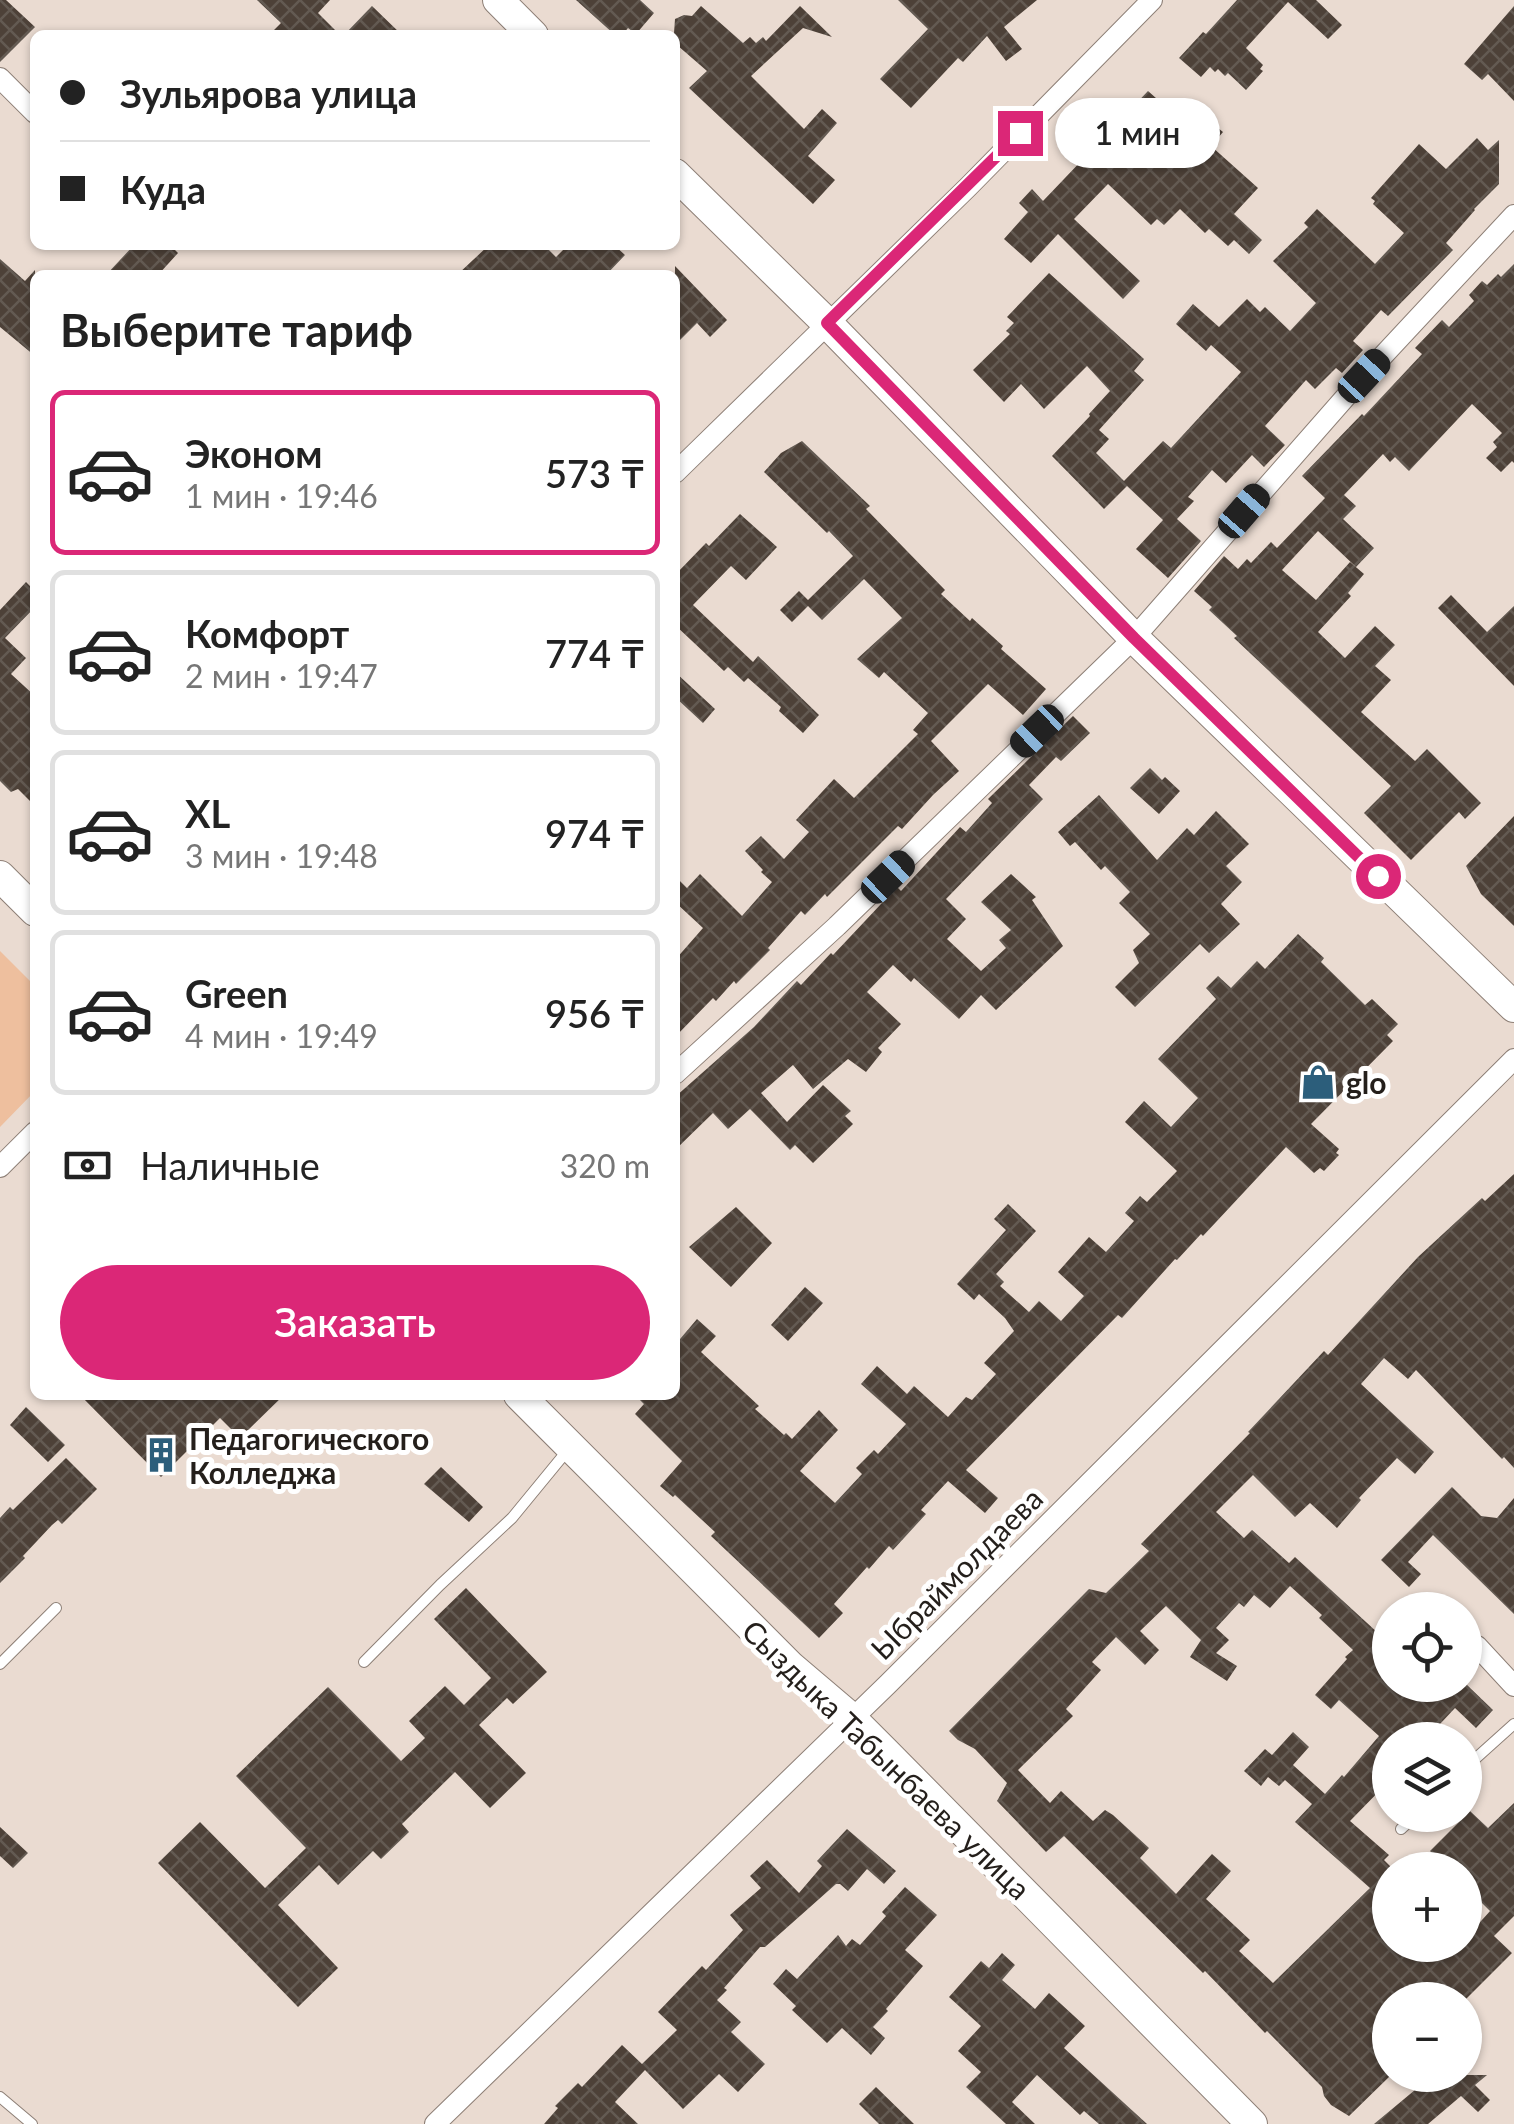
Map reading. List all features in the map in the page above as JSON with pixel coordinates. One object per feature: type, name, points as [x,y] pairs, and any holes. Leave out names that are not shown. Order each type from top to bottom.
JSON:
[{"type":"street","points":[[498,0],[528,30]]},
{"type":"street","points":[[680,469],[1152,0]]},
{"type":"street","points":[[0,78],[30,108]]},
{"type":"street","points":[[680,179],[827,323],[1134,638],[1514,1007]]},
{"type":"street","points":[[680,1069],[837,926],[1134,638],[1364,376],[1514,215]]},
{"type":"street","points":[[0,876],[30,906]]},
{"type":"street","name":"Ыбраймолдаева","points":[[435,2124],[851,1718],[1514,1059]]},
{"type":"street","points":[[0,1167],[30,1137]]},
{"type":"street","name":"Сыздыка Табынбаева улица","points":[[525,1400],[792,1667],[851,1718],[1252,2124]]},
{"type":"street","points":[[1482,1651],[1514,1686]]},
{"type":"lane","points":[[364,1662],[512,1518],[571,1446]]},
{"type":"lane","points":[[0,1664],[56,1608]]},
{"type":"lane","points":[[1482,1753],[1514,1724]]},
{"type":"lane","points":[[0,2097],[32,2124]]},
{"type":"shaded area","points":[[0,951],[30,981],[30,1096],[0,1127]]},
{"type":"building","points":[[0,0],[6,0],[35,27],[0,62]]},
{"type":"building","points":[[257,0],[330,0],[318,13],[335,30],[274,30],[281,23]]},
{"type":"building","points":[[576,0],[640,0],[654,13],[639,30],[609,30]]},
{"type":"building","points":[[898,0],[1037,0],[1004,27],[1022,49],[1006,61],[987,36],[963,62],[958,58],[911,108],[880,79],[928,29]]},
{"type":"building","points":[[1237,0],[1316,0],[1342,25],[1328,39],[1288,2],[1246,48],[1263,65],[1263,71],[1246,90],[1218,69],[1215,72],[1210,67],[1201,77],[1179,58]]},
{"type":"building","points":[[372,6],[397,30],[349,30]]},
{"type":"building","points":[[701,6],[743,43],[750,37],[756,43],[763,37],[766,41],[800,6],[832,37],[803,28],[751,76],[804,129],[822,109],[837,123],[808,156],[835,180],[813,204],[689,88],[707,71],[680,48],[680,30],[674,30],[675,19],[692,16]]},
{"type":"building","points":[[1514,6],[1514,101],[1488,74],[1482,80],[1464,64]]},
{"type":"building","points":[[1148,91],[1190,128],[1202,115],[1223,132],[1211,146],[1258,188],[1234,214],[1262,240],[1249,254],[1234,240],[1228,246],[1209,229],[1205,233],[1180,209],[1164,225],[1157,219],[1151,225],[1108,184],[1074,219],[1140,281],[1123,299],[1058,234],[1031,263],[1004,239],[1028,212],[1019,203],[1032,189],[1043,201]]},
{"type":"building","points":[[1477,138],[1488,150],[1499,140],[1499,184],[1446,243],[1453,250],[1388,316],[1381,310],[1353,341],[1363,350],[1342,373],[1336,368],[1315,389],[1306,380],[1265,426],[1285,445],[1264,467],[1252,455],[1226,483],[1212,470],[1188,497],[1194,501],[1177,519],[1201,541],[1168,578],[1136,549],[1163,520],[1127,486],[1104,509],[1052,456],[1110,391],[1087,366],[1044,409],[1021,384],[1004,402],[973,370],[1010,334],[1006,331],[1014,323],[1007,317],[1049,273],[1144,359],[1134,371],[1144,380],[1099,430],[1109,439],[1096,453],[1124,481],[1163,441],[1171,448],[1241,372],[1211,345],[1206,351],[1176,324],[1193,304],[1219,327],[1247,299],[1260,312],[1265,307],[1290,331],[1316,303],[1273,261],[1308,227],[1304,223],[1317,209],[1375,264],[1404,233],[1371,198],[1419,144],[1446,169]]},
{"type":"building","points":[[129,250],[178,253],[163,270],[111,270]]},
{"type":"building","points":[[484,250],[549,250],[556,257],[563,250],[620,250],[625,255],[611,270],[462,270]]},
{"type":"building","points":[[0,259],[25,281],[30,276],[30,352],[0,327]]},
{"type":"building","points":[[1514,264],[1514,463],[1501,472],[1486,458],[1497,447],[1493,442],[1502,433],[1472,404],[1409,471],[1395,457],[1390,462],[1383,454],[1344,495],[1356,506],[1343,519],[1374,548],[1356,567],[1318,531],[1282,570],[1316,600],[1350,562],[1364,574],[1348,593],[1351,596],[1318,632],[1345,658],[1375,626],[1395,645],[1375,666],[1391,680],[1361,712],[1415,761],[1427,749],[1481,803],[1465,819],[1459,812],[1411,860],[1364,813],[1391,786],[1234,638],[1237,636],[1194,591],[1224,556],[1238,569],[1247,559],[1251,563],[1271,542],[1277,548],[1325,498],[1302,476],[1422,354],[1415,348],[1442,320],[1449,327],[1474,301],[1469,295],[1482,281],[1487,285]]},
{"type":"building","points":[[680,271],[727,320],[710,337],[697,323],[680,340]]},
{"type":"building","points":[[802,441],[870,506],[866,509],[945,590],[941,594],[1003,646],[1001,649],[1046,689],[1023,715],[988,684],[931,741],[959,771],[827,897],[825,894],[805,915],[801,911],[736,984],[734,981],[716,1001],[713,998],[680,1032],[680,954],[703,928],[680,907],[680,881],[687,888],[700,874],[742,916],[772,882],[745,851],[761,836],[784,859],[809,832],[796,820],[834,779],[854,798],[918,734],[913,730],[928,713],[884,672],[879,678],[857,659],[902,618],[864,579],[822,620],[808,606],[792,622],[780,610],[799,591],[808,600],[853,556],[764,472],[781,453]]},
{"type":"building","points":[[740,514],[777,547],[746,580],[731,566],[693,605],[753,662],[758,656],[819,715],[803,733],[748,678],[744,682],[728,667],[724,671],[680,630],[680,570],[706,543],[709,546]]},
{"type":"building","points":[[26,582],[30,586],[30,612],[5,638],[26,658],[11,674],[30,691],[30,801],[18,789],[11,792],[0,781],[0,610]]},
{"type":"building","points":[[1451,595],[1487,632],[1514,606],[1514,686],[1438,608]]},
{"type":"building","points":[[680,677],[715,709],[703,723],[680,702]]},
{"type":"building","points":[[1073,716],[1090,733],[1061,761],[1056,757],[1029,785],[1043,799],[946,899],[966,919],[947,939],[981,971],[1006,948],[999,940],[1011,930],[981,902],[1011,874],[1036,897],[1032,900],[1063,946],[996,1010],[981,995],[959,1019],[914,978],[911,982],[893,965],[867,992],[901,1024],[878,1048],[882,1052],[866,1072],[848,1059],[813,1089],[793,1065],[761,1093],[787,1122],[823,1085],[851,1111],[845,1116],[853,1124],[813,1163],[795,1145],[790,1150],[750,1109],[728,1129],[713,1113],[680,1145],[680,1093],[754,1027],[797,981],[801,985],[833,955],[897,887],[901,891],[960,827],[966,832],[992,803],[988,799]]},
{"type":"building","points":[[1150,768],[1180,791],[1159,814],[1130,788]]},
{"type":"building","points":[[1099,795],[1157,860],[1187,828],[1194,835],[1216,811],[1249,844],[1226,866],[1242,882],[1221,904],[1240,924],[1209,953],[1200,944],[1135,1007],[1115,987],[1139,963],[1133,950],[1150,934],[1119,903],[1130,892],[1105,866],[1101,870],[1075,842],[1070,846],[1058,832]]},
{"type":"building","points":[[1514,816],[1514,926],[1481,894],[1466,866]]},
{"type":"building","points":[[1298,934],[1365,1005],[1372,999],[1398,1024],[1387,1035],[1393,1041],[1311,1124],[1339,1149],[1339,1155],[1324,1171],[1320,1168],[1314,1173],[1286,1147],[1122,1318],[1118,1315],[966,1470],[998,1498],[985,1513],[948,1481],[921,1510],[926,1514],[893,1550],[889,1546],[834,1604],[843,1613],[819,1638],[711,1536],[715,1532],[660,1486],[682,1461],[635,1414],[644,1404],[640,1400],[680,1400],[680,1339],[697,1319],[716,1336],[701,1352],[784,1435],[792,1439],[819,1410],[838,1430],[800,1471],[835,1503],[862,1474],[856,1468],[874,1450],[878,1454],[906,1424],[861,1384],[877,1366],[907,1394],[914,1386],[948,1417],[966,1397],[972,1400],[996,1374],[984,1363],[1014,1331],[979,1294],[974,1300],[957,1284],[1006,1230],[994,1219],[1008,1204],[1036,1231],[996,1274],[1004,1282],[1000,1286],[1029,1312],[1039,1301],[1061,1321],[1084,1296],[1058,1272],[1089,1237],[1106,1252],[1134,1221],[1125,1213],[1140,1196],[1147,1202],[1177,1171],[1125,1122],[1144,1101],[1171,1127],[1198,1098],[1158,1059],[1216,999],[1206,988],[1218,976],[1231,988],[1257,961],[1265,969]]},
{"type":"building","points":[[1514,1174],[1514,1468],[1416,1370],[1408,1379],[1384,1358],[1361,1384],[1434,1452],[1415,1474],[1397,1458],[1337,1528],[1310,1503],[1295,1517],[1253,1475],[1216,1512],[1244,1538],[1252,1530],[1289,1563],[1295,1557],[1372,1628],[1372,1702],[1482,1699],[1493,1710],[1482,1722],[1470,1722],[1455,1708],[1442,1722],[1372,1722],[1372,1730],[1339,1700],[1331,1709],[1315,1695],[1353,1650],[1290,1586],[1270,1608],[1254,1595],[1244,1607],[1239,1603],[1216,1628],[1229,1640],[1216,1653],[1237,1666],[1227,1681],[1190,1657],[1201,1640],[1166,1606],[1140,1631],[1159,1650],[1145,1665],[1116,1637],[1092,1662],[1101,1670],[1066,1709],[1073,1716],[1018,1770],[1050,1803],[1061,1791],[1093,1821],[1105,1810],[1113,1815],[1149,1848],[1140,1858],[1176,1894],[1212,1854],[1231,1871],[1206,1899],[1250,1940],[1239,1951],[1273,1983],[1370,1888],[1295,1822],[1312,1804],[1285,1780],[1279,1786],[1268,1777],[1261,1786],[1244,1771],[1265,1749],[1272,1755],[1293,1732],[1309,1747],[1293,1765],[1325,1794],[1372,1744],[1372,1798],[1350,1821],[1386,1852],[1372,1852],[1372,1962],[1482,1962],[1482,1920],[1490,1911],[1482,1903],[1482,1852],[1430,1851],[1449,1832],[1482,1832],[1482,1822],[1488,1828],[1514,1803],[1514,1916],[1494,1936],[1512,1953],[1482,1983],[1372,1982],[1374,2092],[1349,2116],[1331,2105],[1322,2087],[1267,2031],[1064,1836],[1046,1852],[997,1801],[1007,1783],[975,1749],[949,1731],[1089,1589],[1106,1593],[1149,1551],[1141,1544],[1324,1351],[1328,1355],[1418,1257],[1482,1198],[1485,1201]]},
{"type":"building","points":[[736,1207],[772,1243],[731,1287],[689,1247]]},
{"type":"building","points":[[805,1287],[823,1303],[788,1341],[771,1325]]},
{"type":"building","name":"Педагогического Колледжа","points":[[85,1400],[279,1400],[240,1438],[220,1418],[161,1477]]},
{"type":"building","points":[[26,1407],[65,1445],[48,1462],[10,1425]]},
{"type":"building","points":[[66,1458],[97,1489],[62,1524],[58,1520],[52,1525],[0,1583],[0,1518]]},
{"type":"building","points":[[441,1467],[483,1507],[469,1522],[424,1484]]},
{"type":"building","points":[[1452,1487],[1481,1516],[1497,1518],[1514,1498],[1514,1614],[1433,1535],[1408,1562],[1421,1574],[1409,1587],[1381,1560]]},
{"type":"building","points":[[466,1588],[547,1672],[513,1704],[507,1698],[479,1725],[526,1773],[490,1808],[455,1772],[402,1824],[409,1832],[381,1859],[373,1851],[338,1885],[319,1865],[278,1905],[338,1968],[298,2007],[158,1863],[200,1822],[265,1888],[306,1848],[236,1776],[328,1687],[401,1761],[425,1738],[409,1721],[445,1686],[464,1705],[491,1678],[434,1619]]},
{"type":"building","points":[[0,1827],[28,1853],[13,1868],[0,1856]]},
{"type":"building","points":[[847,1829],[896,1871],[884,1884],[867,1869],[848,1891],[836,1884],[765,1947],[760,1947],[724,1988],[727,1990],[717,2000],[741,2022],[731,2032],[765,2064],[738,2092],[719,2074],[683,2109],[645,2070],[615,2102],[638,2124],[544,2124],[558,2108],[555,2106],[578,2083],[582,2087],[622,2045],[642,2064],[677,2030],[658,2012],[702,1966],[706,1970],[743,1930],[730,1915],[761,1888],[750,1876],[767,1860],[799,1893],[822,1866],[817,1861]]},
{"type":"building","points":[[905,1887],[937,1915],[905,1950],[923,1966],[873,2027],[885,2038],[871,2055],[842,2028],[827,2043],[792,2010],[796,2006],[773,1984],[786,1969],[797,1979],[838,1935],[846,1946],[852,1939],[860,1945]]},
{"type":"building","points":[[1002,1953],[1015,1965],[1002,1980],[1035,2009],[1049,1993],[1085,2026],[1064,2048],[1147,2124],[1099,2124],[1084,2111],[1080,2115],[1037,2075],[1012,2102],[1035,2124],[1006,2124],[966,2087],[981,2072],[958,2051],[981,2026],[949,1997],[981,1961],[989,1968]]},
{"type":"building","points":[[876,2087],[914,2124],[879,2124],[859,2104]]},
{"type":"building","points":[[1413,2092],[1482,2092],[1490,2100],[1478,2112],[1461,2096],[1428,2124],[1374,2124]]},
{"type":"place","name":"glo","points":[[1318,1082]]},
{"type":"place","name":"Педагогического Колледжа","points":[[161,1455]]},
{"type":"route","points":[[1020,133],[827,323],[1134,638],[1378,876]]}]
